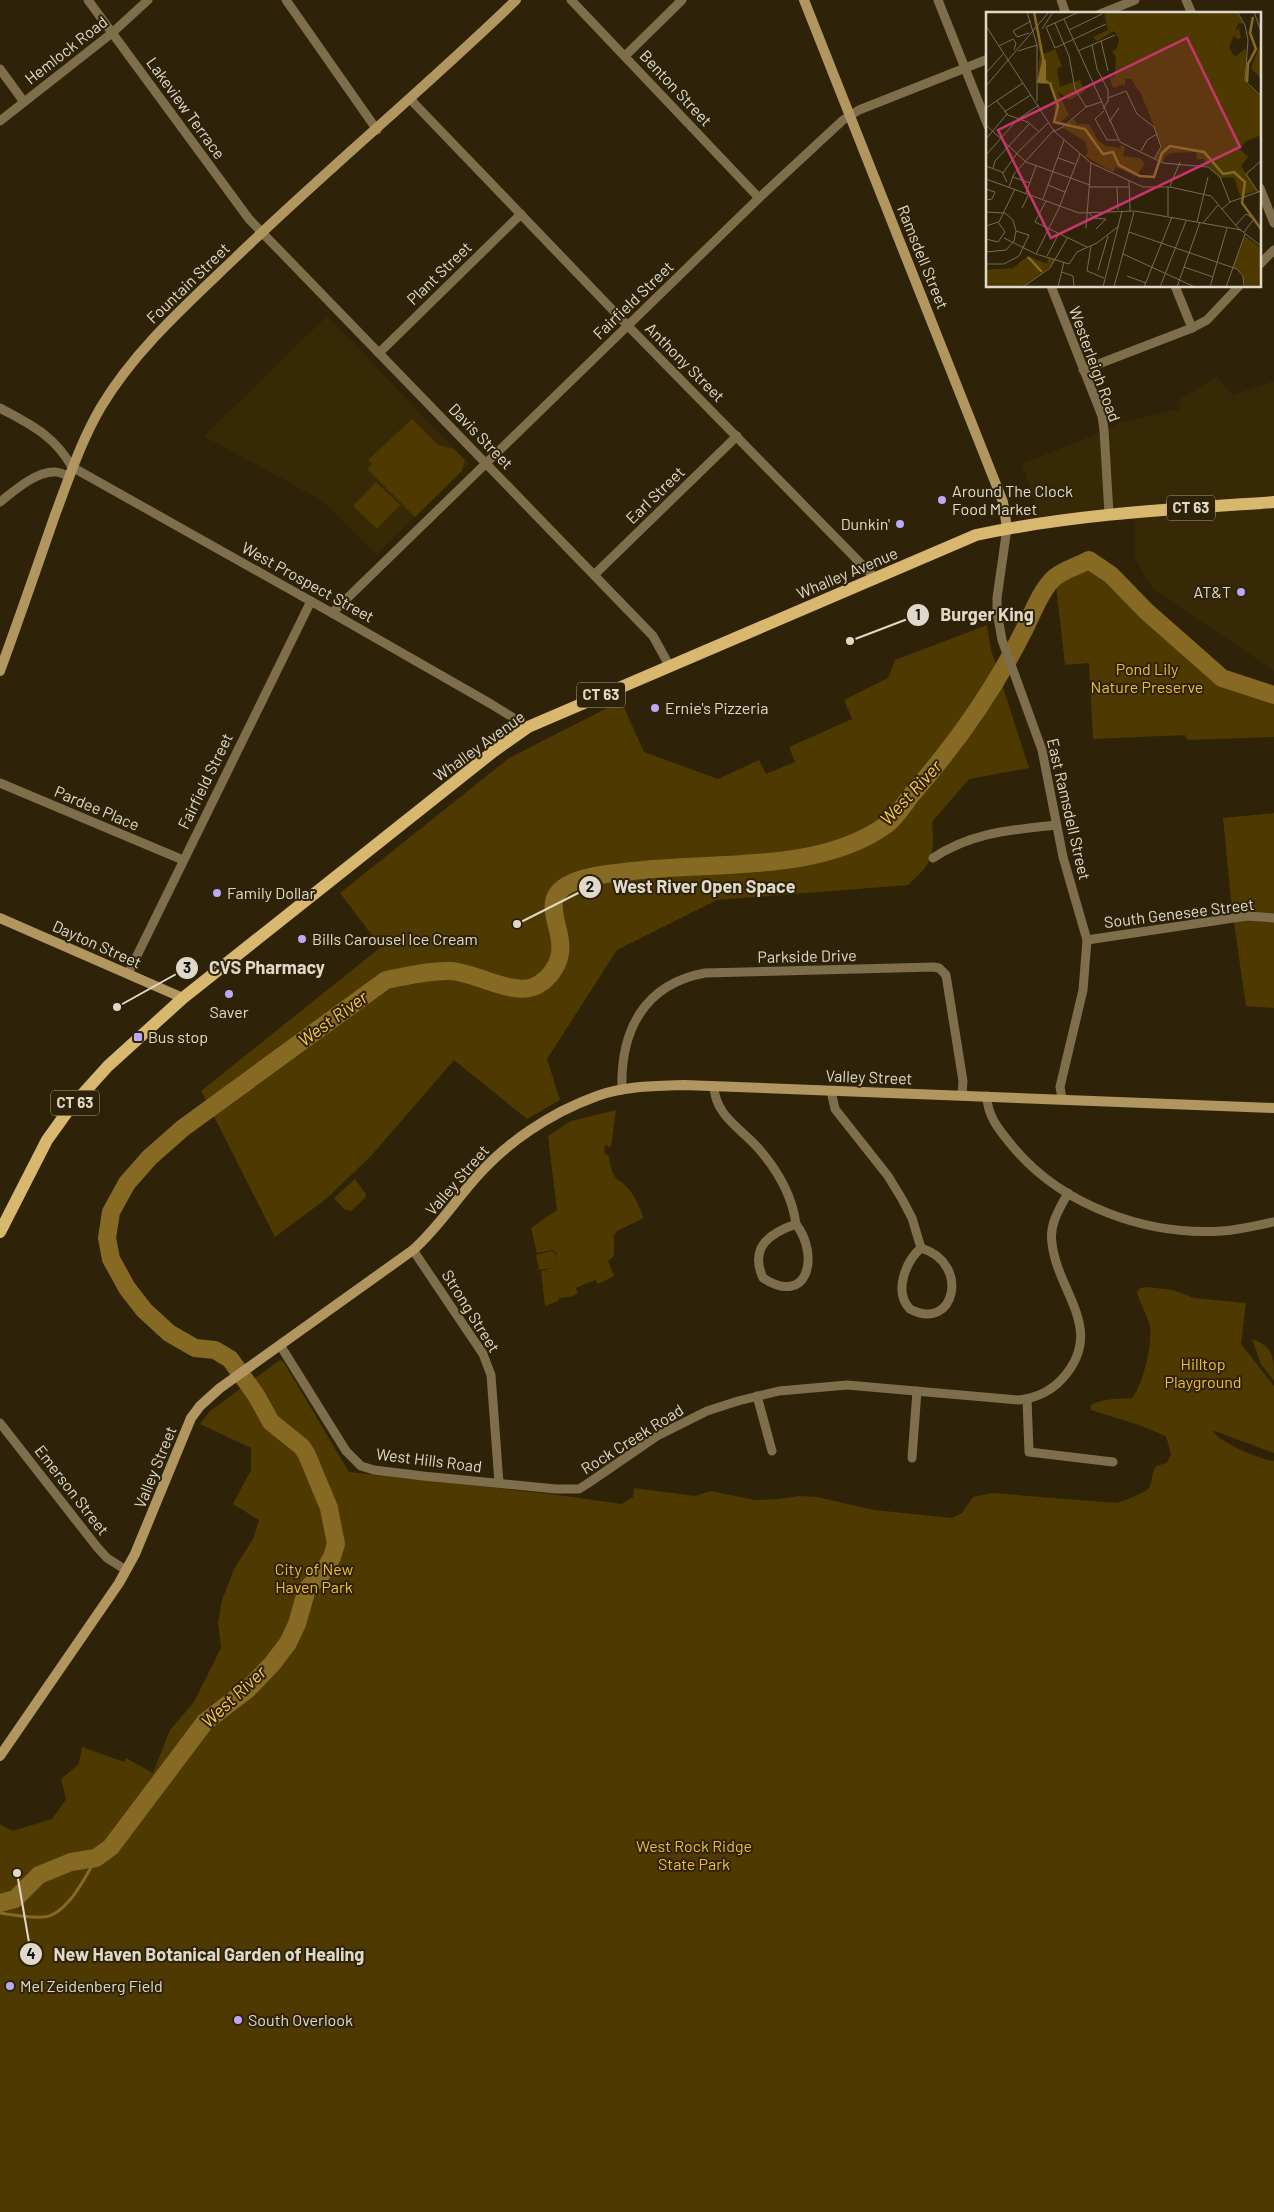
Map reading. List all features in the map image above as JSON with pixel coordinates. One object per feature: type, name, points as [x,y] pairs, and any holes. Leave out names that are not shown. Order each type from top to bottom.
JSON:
[{"type":"main road","name":"Whalley Avenue","points":[[0,1232],[37,1156],[70,1108],[108,1066],[183,998],[494,751],[528,727],[976,535],[1007,528],[1109,514],[1274,502]]},
{"type":"street","name":"Lakeview Terrace","points":[[88,0],[249,219],[262,232]]},
{"type":"street","name":"Hemlock Road","points":[[0,121],[112,33],[148,0]]},
{"type":"street","points":[[286,0],[377,130]]},
{"type":"street","name":"Fountain Street","points":[[0,671],[71,472],[99,410],[119,380],[145,347],[174,316],[262,232],[411,100],[516,0]]},
{"type":"street","name":"Benton Street","points":[[571,0],[759,198]]},
{"type":"street","points":[[624,56],[682,0]]},
{"type":"street","name":"Ramsdell Street","points":[[804,0],[1003,502],[1007,528]]},
{"type":"street","points":[[938,0],[986,121]]},
{"type":"street","points":[[1061,0],[1065,12]]},
{"type":"street","points":[[1105,12],[1135,0]]},
{"type":"street","points":[[1186,0],[1191,12]]},
{"type":"street","name":"Fairfield Street","points":[[332,613],[759,198],[850,115],[986,60]]},
{"type":"street","points":[[0,69],[24,102]]},
{"type":"street","name":"Anthony Street","points":[[411,100],[628,326],[876,579]]},
{"type":"street","points":[[1262,193],[1274,222]]},
{"type":"street","name":"Plant Street","points":[[379,353],[521,214]]},
{"type":"street","name":"Davis Street","points":[[262,232],[653,636],[670,667]]},
{"type":"street","points":[[1262,262],[1274,250]]},
{"type":"street","name":"Westerleigh Road","points":[[1052,288],[1102,416],[1109,514]]},
{"type":"street","points":[[1176,288],[1192,328]]},
{"type":"street","points":[[1083,370],[1192,328],[1207,320],[1237,288]]},
{"type":"street","points":[[0,408],[38,428],[62,450],[71,472],[54,472],[38,476],[0,502]]},
{"type":"street","name":"Earl Street","points":[[594,575],[737,436]]},
{"type":"street","name":"West Prospect Street","points":[[71,472],[311,601],[528,727]]},
{"type":"street","name":"East Ramsdell Street","points":[[1007,528],[997,598],[997,612],[1002,640],[1042,750],[1068,878],[1087,940],[1083,990],[1060,1087],[1062,1098]]},
{"type":"street","name":"Fairfield Street","points":[[128,974],[311,601]]},
{"type":"street","name":"Pardee Place","points":[[0,783],[183,860]]},
{"type":"street","points":[[933,858],[951,846],[986,833],[1056,825]]},
{"type":"street","name":"South Genesee Street","points":[[1087,940],[1247,916],[1274,918]]},
{"type":"street","name":"Dayton Street","points":[[0,918],[183,998]]},
{"type":"street","name":"Parkside Drive","points":[[622,1090],[623,1066],[631,1030],[641,1011],[658,992],[672,982],[705,972],[939,968],[946,975],[963,1081],[962,1094]]},
{"type":"street","name":"Valley Street","points":[[0,1756],[126,1570],[145,1532],[192,1418],[200,1406],[220,1388],[254,1363],[413,1250],[430,1234],[473,1181],[503,1150],[536,1126],[568,1109],[597,1096],[622,1090],[660,1086],[962,1094],[1274,1108]]},
{"type":"street","points":[[714,1086],[715,1099],[719,1108],[760,1150],[785,1185],[792,1200],[796,1224],[808,1247],[810,1265],[801,1282],[793,1286],[782,1287],[763,1278],[758,1267],[758,1257],[762,1247],[772,1234],[796,1224]]},
{"type":"street","points":[[831,1091],[835,1109],[877,1161],[902,1199],[912,1218],[921,1248]]},
{"type":"street","points":[[987,1096],[989,1112],[1007,1140],[1024,1160],[1068,1193],[1122,1218],[1159,1228],[1223,1231],[1274,1222]]},
{"type":"street","name":"Rock Creek Road","points":[[579,1488],[595,1480],[657,1436],[680,1424],[707,1412],[758,1396],[795,1388],[847,1385],[1006,1399],[1027,1399],[1049,1391],[1058,1384],[1073,1364],[1079,1349],[1080,1322],[1053,1254],[1051,1242],[1053,1223],[1068,1193]]},
{"type":"street","points":[[921,1248],[937,1254],[954,1284],[953,1293],[947,1304],[935,1312],[916,1312],[910,1308],[902,1297],[902,1287],[909,1262],[921,1248]]},
{"type":"street","name":"Strong Street","points":[[413,1250],[478,1347],[488,1366],[491,1375],[499,1483]]},
{"type":"street","name":"West Hills Road","points":[[280,1345],[346,1452],[361,1466],[374,1470],[556,1489],[579,1488]]},
{"type":"street","points":[[912,1458],[917,1391]]},
{"type":"street","points":[[758,1396],[772,1451]]},
{"type":"street","points":[[1027,1399],[1029,1452],[1112,1462]]},
{"type":"street","name":"Emerson Street","points":[[0,1423],[97,1547],[107,1558],[126,1570]]},
{"type":"shaded area","points":[[327,316],[469,464],[376,555],[321,500],[204,436]]},
{"type":"shaded area","points":[[1217,376],[1232,395],[1274,381],[1274,671],[1152,588],[1134,557],[1135,514],[1035,520],[1033,497],[1022,464],[1097,434],[1119,423],[1180,409],[1179,400]]},
{"type":"green space","points":[[412,419],[438,445],[454,449],[465,460],[462,471],[415,517],[367,469],[372,464],[368,460]]},
{"type":"green space","points":[[376,482],[400,505],[377,529],[353,506]]},
{"type":"green space","name":"Pond Lily Nature Preserve","points":[[1072,568],[1101,569],[1115,577],[1224,669],[1274,692],[1274,737],[1187,740],[1185,735],[1093,739],[1089,663],[1065,665],[1055,577]]},
{"type":"green space","points":[[987,625],[991,650],[1029,768],[969,779],[932,822],[933,843],[930,858],[923,871],[908,885],[717,900],[617,950],[547,1059],[560,1100],[527,1119],[454,1060],[371,1156],[326,1199],[275,1237],[201,1091],[381,947],[340,893],[509,758],[621,701],[644,752],[718,779],[759,760],[766,774],[795,762],[789,747],[852,719],[844,700],[888,678],[895,660]]},
{"type":"green space","points":[[1274,813],[1274,1008],[1246,1006],[1232,909],[1223,818]]},
{"type":"green space","points":[[616,1110],[611,1147],[605,1145],[604,1152],[609,1157],[614,1176],[631,1192],[644,1218],[617,1231],[614,1236],[614,1256],[608,1261],[614,1276],[598,1284],[595,1280],[576,1288],[578,1293],[570,1297],[559,1298],[558,1301],[545,1306],[541,1271],[556,1267],[539,1270],[536,1255],[552,1251],[555,1253],[557,1260],[556,1253],[553,1250],[537,1253],[531,1228],[557,1210],[548,1136],[571,1121]]},
{"type":"green space","points":[[355,1179],[366,1194],[365,1198],[351,1211],[345,1210],[334,1198]]},
{"type":"green space","name":"West Rock Ridge State Park","points":[[1140,1288],[1173,1290],[1194,1298],[1246,1303],[1241,1344],[1274,1386],[1274,1453],[1212,1430],[1222,1440],[1240,1450],[1274,1461],[1274,2212],[0,2212],[0,1824],[12,1831],[52,1819],[66,1799],[61,1779],[79,1764],[82,1747],[124,1762],[126,1758],[153,1773],[170,1730],[194,1702],[221,1648],[218,1622],[222,1600],[234,1569],[253,1539],[259,1520],[233,1504],[251,1470],[251,1448],[200,1424],[210,1411],[280,1360],[283,1361],[349,1472],[550,1494],[622,1504],[633,1497],[634,1488],[695,1496],[710,1491],[756,1500],[799,1496],[817,1497],[874,1510],[952,1518],[962,1513],[973,1497],[992,1493],[1117,1503],[1147,1490],[1156,1466],[1167,1463],[1171,1454],[1166,1436],[1139,1425],[1091,1410],[1091,1405],[1101,1401],[1132,1398],[1136,1392],[1143,1375],[1150,1344],[1149,1324],[1137,1292]]},
{"type":"green space","points":[[1252,1339],[1265,1345],[1269,1350],[1274,1366],[1274,1381],[1261,1364]]},
{"type":"waterway","name":"West River","points":[[0,1903],[15,1899],[39,1875],[71,1862],[96,1858],[111,1847],[205,1722],[248,1689],[272,1664],[288,1643],[297,1624],[307,1589],[324,1571],[332,1557],[336,1544],[329,1508],[302,1447],[271,1422],[256,1395],[230,1359],[215,1350],[195,1348],[169,1333],[144,1310],[127,1288],[111,1259],[107,1238],[111,1212],[127,1183],[150,1157],[183,1128],[386,980],[427,972],[451,971],[472,975],[514,988],[524,989],[540,984],[552,972],[560,956],[560,942],[554,906],[556,896],[565,887],[582,879],[607,874],[664,868],[764,863],[797,858],[829,851],[859,841],[886,825],[944,756],[986,697],[1011,655],[1047,585],[1060,574],[1089,560],[1111,575],[1146,611],[1222,678],[1274,695]]},
{"type":"waterway","points":[[0,1913],[43,1917],[60,1910],[74,1894],[96,1858]]},
{"type":"place","name":"Around The Clock Food Market","points":[[942,500]]},
{"type":"place","name":"Dunkin'","points":[[900,524]]},
{"type":"place","name":"AT&T","points":[[1241,592]]},
{"type":"place","name":"Burger King","points":[[850,641]]},
{"type":"place","name":"Ernie's Pizzeria","points":[[655,708]]},
{"type":"place","name":"Family Dollar","points":[[217,893]]},
{"type":"place","name":"West River Open Space","points":[[517,924]]},
{"type":"place","name":"Bills Carousel Ice Cream","points":[[302,939]]},
{"type":"place","name":"Saver","points":[[229,994]]},
{"type":"place","name":"CVS Pharmacy","points":[[117,1007]]},
{"type":"place","name":"Bus stop","points":[[138,1037]]},
{"type":"place","name":"New Haven Botanical Garden of Healing","points":[[17,1873]]},
{"type":"place","name":"Mel Zeidenberg Field","points":[[10,1986]]},
{"type":"place","name":"South Overlook","points":[[238,2020]]},
{"type":"park label","name":"Hilltop Playground","points":[[1203,1373]]},
{"type":"park label","name":"City of New Haven Park","points":[[314,1578]]}]
